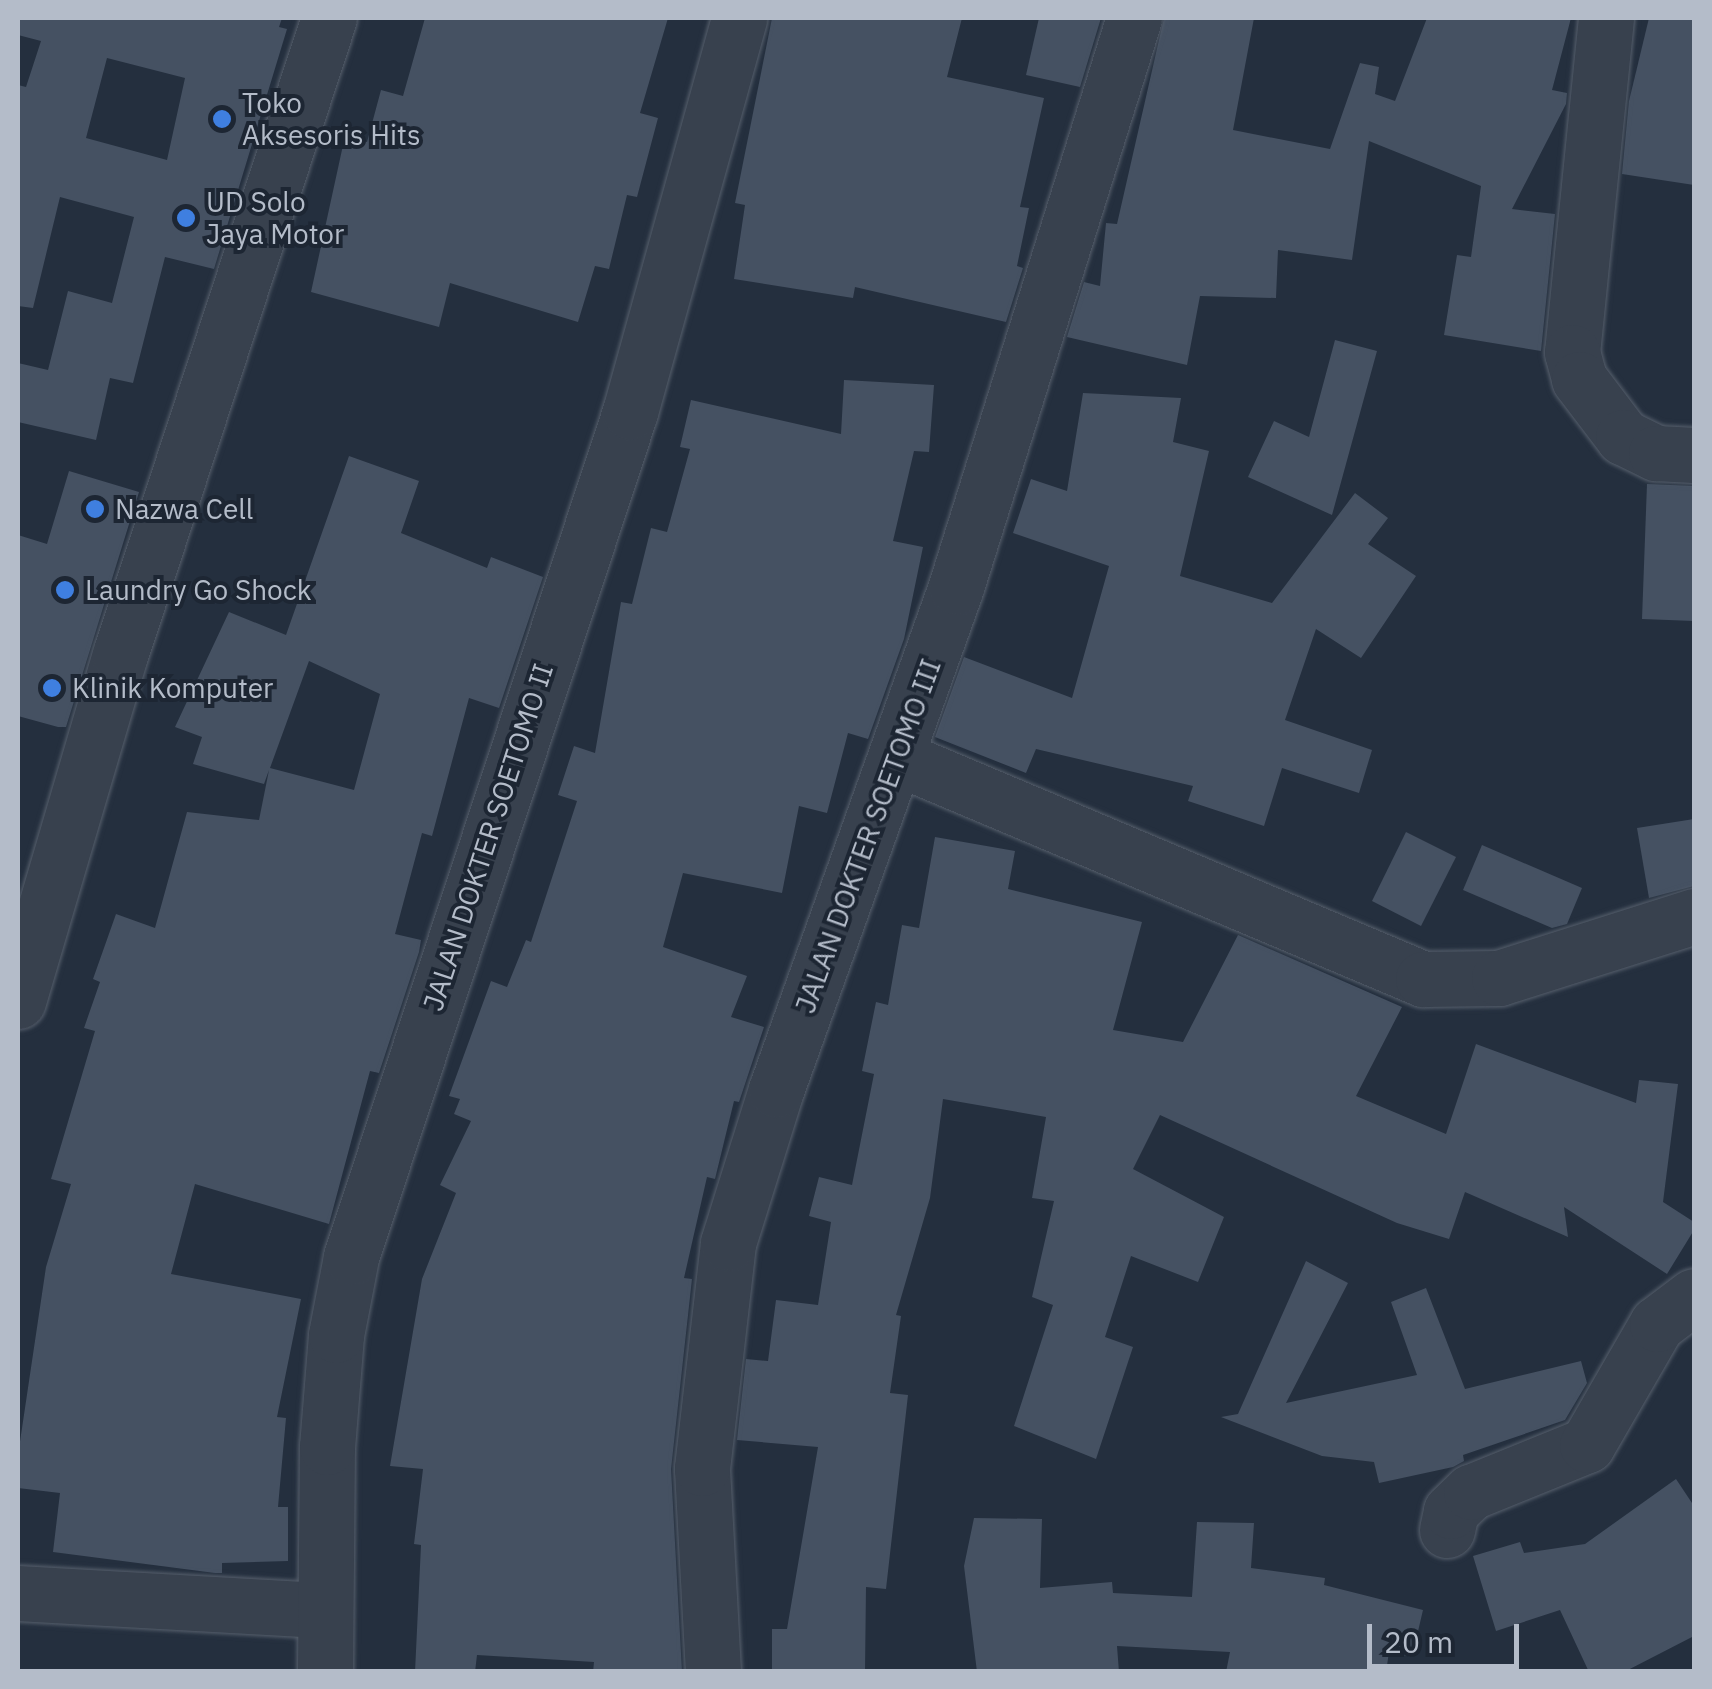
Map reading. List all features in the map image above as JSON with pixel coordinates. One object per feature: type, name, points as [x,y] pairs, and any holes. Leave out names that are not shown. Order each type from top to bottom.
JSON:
[{"type":"street","points":[[18,1001],[120,656],[328,18]]},
{"type":"street","name":"JALAN DOKTER SOETOMO II","points":[[324,1672],[327,1446],[336,1335],[352,1257],[630,412],[739,18]]},
{"type":"street","name":"JALAN DOKTER SOETOMO III","points":[[713,1672],[702,1468],[728,1243],[776,1090],[898,758],[1134,18]]},
{"type":"street","points":[[1606,18],[1572,352],[1579,379],[1623,436],[1656,453],[1694,455]]},
{"type":"street","points":[[898,758],[1423,978],[1499,978],[1694,916]]},
{"type":"street","points":[[1447,1530],[1451,1511],[1470,1492],[1587,1445],[1657,1324],[1694,1296]]},
{"type":"street","points":[[18,1593],[325,1610]]},
{"type":"building","points":[[18,18],[282,18],[279,27],[287,29],[214,269],[165,257],[133,383],[110,378],[96,440],[18,422],[18,363],[48,370],[68,291],[112,303],[134,217],[60,197],[33,308],[18,306],[18,85],[26,87],[41,41],[18,35]],"holes":[[[107,58],[185,78],[167,160],[86,138]]]},
{"type":"building","points":[[425,18],[668,18],[640,113],[658,118],[637,197],[627,195],[609,269],[595,266],[578,322],[450,283],[439,327],[311,292],[345,136],[367,142],[381,90],[403,96]]},
{"type":"building","points":[[772,18],[962,18],[947,77],[1044,98],[1020,207],[1029,208],[1017,266],[1023,268],[1006,322],[855,287],[853,298],[734,279],[745,205],[735,203]]},
{"type":"building","points":[[1039,18],[1101,18],[1080,87],[1026,75]]},
{"type":"building","points":[[1164,18],[1254,18],[1233,130],[1330,149],[1360,63],[1379,67],[1375,94],[1395,101],[1427,18],[1571,18],[1552,90],[1567,93],[1566,104],[1512,209],[1555,214],[1541,351],[1444,335],[1457,255],[1471,257],[1481,186],[1369,141],[1352,260],[1278,250],[1276,298],[1200,296],[1187,365],[1067,337],[1084,282],[1100,286],[1106,223],[1117,224]]},
{"type":"building","points":[[1649,18],[1694,18],[1694,185],[1622,174],[1629,101]]},
{"type":"building","points":[[1335,340],[1377,351],[1332,515],[1248,477],[1274,421],[1309,437]]},
{"type":"building","points":[[844,380],[934,385],[929,452],[914,451],[893,541],[923,547],[904,639],[868,739],[848,733],[827,813],[799,806],[782,893],[683,873],[663,947],[747,976],[731,1017],[764,1027],[739,1102],[734,1101],[715,1179],[707,1177],[684,1278],[692,1279],[671,1469],[682,1672],[593,1672],[594,1662],[477,1655],[475,1672],[415,1672],[421,1545],[414,1544],[423,1469],[390,1466],[422,1279],[456,1193],[440,1185],[471,1121],[454,1114],[460,1099],[449,1096],[491,981],[507,987],[526,940],[531,942],[577,801],[558,795],[574,746],[595,753],[621,602],[632,604],[651,528],[667,532],[690,449],[680,447],[691,400],[841,434]]},
{"type":"building","points":[[1083,393],[1181,398],[1173,442],[1209,451],[1180,576],[1272,603],[1355,493],[1388,518],[1368,544],[1416,576],[1361,658],[1316,629],[1285,720],[1372,750],[1359,793],[1282,768],[1264,826],[1188,801],[1193,786],[1036,749],[1026,773],[935,737],[964,657],[1072,698],[1109,566],[1013,533],[1031,479],[1067,491]]},
{"type":"building","points":[[349,456],[419,481],[401,533],[487,568],[491,557],[543,577],[499,708],[469,698],[432,836],[422,833],[395,934],[421,940],[419,952],[379,1073],[370,1071],[329,1224],[195,1184],[171,1274],[301,1299],[277,1417],[286,1418],[278,1507],[288,1507],[288,1561],[222,1563],[222,1573],[215,1573],[53,1552],[60,1493],[18,1488],[18,1455],[46,1267],[71,1184],[51,1179],[95,1031],[84,1028],[100,982],[93,979],[116,914],[155,928],[187,812],[259,820],[269,770],[264,784],[193,764],[202,737],[175,727],[229,612],[286,635]],"holes":[[[309,661],[380,694],[354,790],[270,768]]]},
{"type":"building","points":[[69,471],[139,492],[66,727],[58,727],[18,716],[18,535],[47,544]]},
{"type":"building","points":[[1647,484],[1694,486],[1694,621],[1642,619]]},
{"type":"building","points":[[1694,819],[1694,886],[1649,898],[1637,828]]},
{"type":"building","points":[[1406,832],[1456,857],[1421,926],[1372,901]]},
{"type":"building","points":[[935,837],[1015,851],[1008,889],[1142,922],[1113,1030],[1183,1042],[1238,935],[1402,1007],[1356,1096],[1446,1134],[1476,1044],[1636,1103],[1639,1080],[1678,1084],[1663,1202],[1694,1222],[1694,1230],[1667,1274],[1564,1207],[1568,1237],[1465,1192],[1449,1239],[1397,1223],[1160,1115],[1133,1169],[1224,1217],[1198,1282],[1131,1256],[1105,1337],[1133,1347],[1096,1459],[1014,1426],[1053,1305],[1032,1297],[1054,1201],[1032,1198],[1046,1117],[943,1099],[930,1198],[896,1315],[901,1316],[890,1393],[908,1395],[886,1589],[866,1587],[865,1672],[772,1672],[772,1629],[787,1629],[818,1447],[737,1440],[746,1359],[768,1361],[776,1300],[818,1305],[831,1222],[809,1216],[819,1177],[852,1185],[874,1074],[862,1071],[876,1002],[888,1005],[902,925],[919,928]]},
{"type":"building","points":[[1482,845],[1582,888],[1567,924],[1552,928],[1463,890]]},
{"type":"building","points":[[1306,1261],[1348,1283],[1286,1403],[1417,1375],[1391,1302],[1426,1288],[1465,1389],[1581,1361],[1587,1383],[1565,1420],[1463,1455],[1464,1461],[1453,1467],[1379,1483],[1374,1462],[1322,1456],[1221,1417],[1238,1414]]},
{"type":"building","points":[[1676,1479],[1694,1506],[1694,1636],[1624,1672],[1589,1672],[1560,1610],[1496,1631],[1473,1556],[1520,1542],[1524,1553],[1585,1544]]},
{"type":"building","points":[[974,1518],[1042,1519],[1040,1588],[1112,1582],[1113,1593],[1192,1597],[1197,1522],[1254,1523],[1251,1568],[1325,1578],[1324,1585],[1423,1610],[1412,1657],[1389,1652],[1386,1672],[1226,1672],[1230,1652],[1117,1646],[1119,1672],[977,1672],[964,1566]]},
{"type":"place","name":"Toko Aksesoris Hits","points":[[222,119]]},
{"type":"place","name":"UD Solo Jaya Motor","points":[[186,218]]},
{"type":"place","name":"Nazwa Cell","points":[[95,509]]},
{"type":"place","name":"Laundry Go Shock","points":[[65,590]]},
{"type":"place","name":"Klinik Komputer","points":[[52,688]]}]
